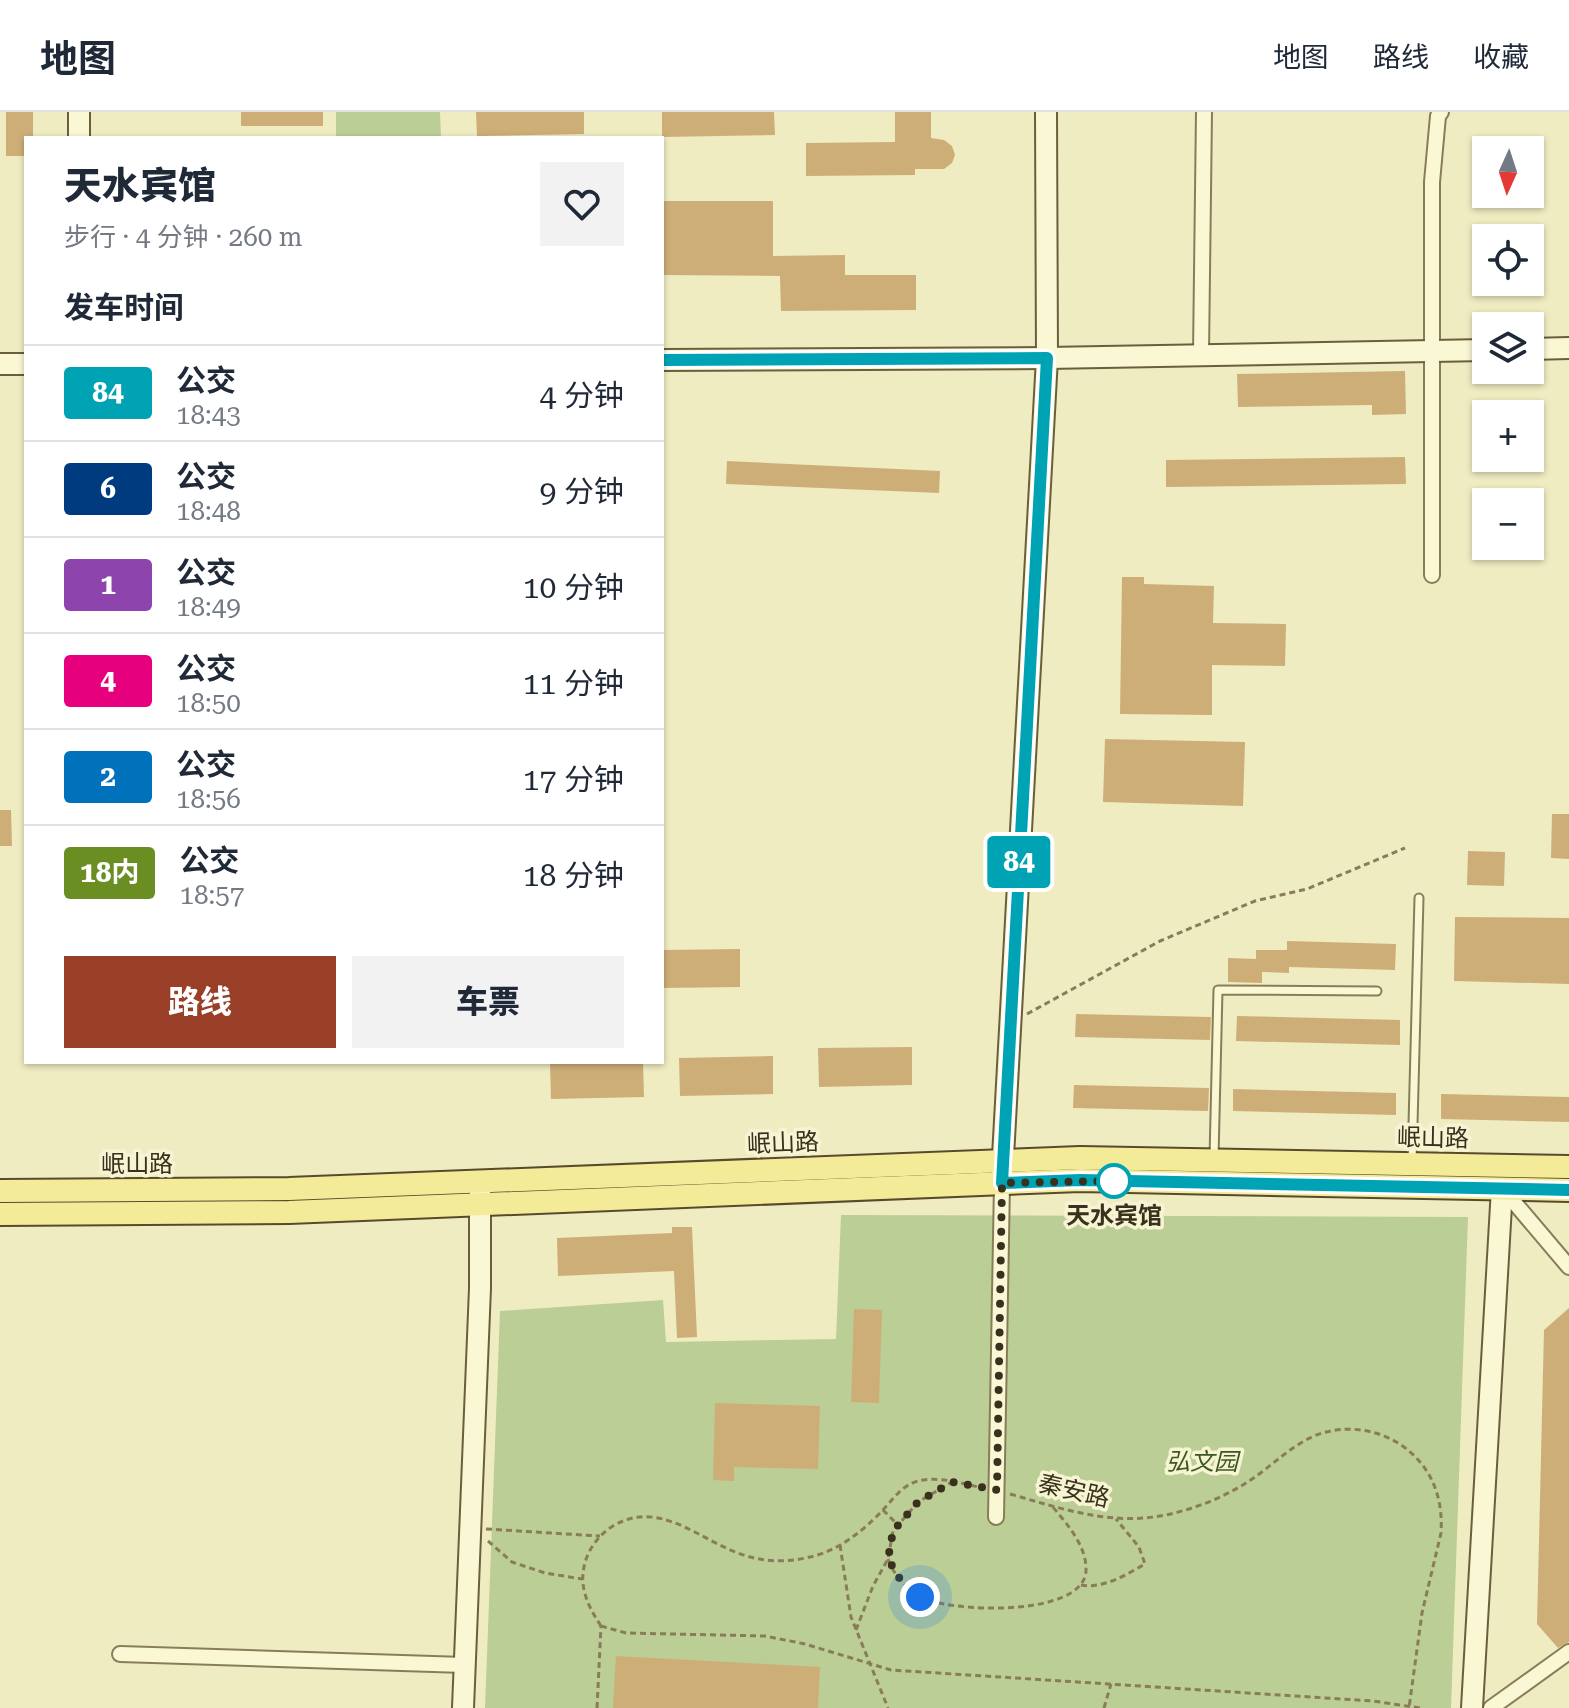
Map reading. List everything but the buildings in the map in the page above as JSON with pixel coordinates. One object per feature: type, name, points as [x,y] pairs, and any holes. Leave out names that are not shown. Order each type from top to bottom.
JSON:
[{"type":"main road","name":"岷山路","points":[[0,1191],[289,1189],[1080,1158],[1569,1167]]},
{"type":"main road","name":"岷山路","points":[[0,1214],[289,1212],[1080,1180],[1569,1190]]},
{"type":"street","points":[[79,112],[79,136]]},
{"type":"street","points":[[996,1517],[1002,1160],[1047,358],[1046,112]]},
{"type":"street","points":[[1201,354],[1204,112]]},
{"type":"street","points":[[1432,575],[1432,182],[1438,116],[1441,112]]},
{"type":"street","points":[[1544,349],[1569,348]]},
{"type":"street","points":[[664,360],[1047,358],[1472,351]]},
{"type":"street","points":[[0,364],[24,364]]},
{"type":"street","points":[[463,1708],[480,1181]]},
{"type":"street","points":[[1502,1188],[1569,1267]]},
{"type":"street","points":[[1472,1708],[1502,1188]]},
{"type":"street","points":[[1491,1708],[1569,1652]]},
{"type":"street","points":[[120,1654],[464,1665]]},
{"type":"lane","points":[[1412,1164],[1419,898]]},
{"type":"lane","points":[[1214,1160],[1218,990],[1377,991]]},
{"type":"path","points":[[1010,1024],[1160,941],[1255,901],[1307,889],[1405,848]]},
{"type":"path","name":"秦安路","points":[[600,1536],[619,1522],[652,1516],[675,1522],[736,1553],[767,1560],[812,1557],[840,1545],[908,1485],[934,1479],[997,1490],[1083,1516],[1116,1519],[1165,1515],[1207,1502],[1246,1483],[1294,1447],[1321,1433],[1366,1430],[1405,1447],[1424,1467],[1437,1492],[1442,1519],[1439,1546],[1422,1613],[1409,1706]]},
{"type":"path","points":[[856,1630],[873,1586],[888,1559],[893,1531],[918,1502],[952,1482]]},
{"type":"path","points":[[888,1559],[897,1576],[911,1591],[930,1601],[961,1607],[1003,1608],[1066,1595],[1081,1585],[1086,1572],[1080,1546],[1052,1506]]},
{"type":"path","points":[[883,1510],[898,1525]]},
{"type":"path","points":[[1081,1585],[1092,1587],[1145,1564],[1139,1547],[1116,1519]]},
{"type":"path","points":[[470,1528],[600,1536],[588,1555],[582,1579],[586,1603],[601,1626],[597,1708]]},
{"type":"path","points":[[470,1528],[512,1562],[545,1573],[582,1579]]},
{"type":"path","points":[[840,1545],[851,1617],[888,1708]]},
{"type":"path","points":[[601,1626],[626,1633],[765,1636],[805,1644],[891,1670],[1420,1708]]},
{"type":"path","points":[[1104,1708],[1111,1684]]},
{"type":"green space","points":[[336,112],[440,112],[441,136],[336,136]]},
{"type":"green space","name":"弘文园","points":[[841,1215],[1468,1217],[1451,1708],[485,1708],[500,1311],[663,1300],[666,1342],[836,1339]]},
{"type":"bus line","name":"84","points":[[664,360],[1047,358],[1002,1183],[1080,1180],[1569,1190]]},
{"type":"place","name":"天水宾馆","points":[[1114,1181]]},
{"type":"route","points":[[920,1597],[903,1584],[888,1559],[893,1531],[918,1502],[952,1482],[997,1490],[1002,1183],[1114,1181]]}]
